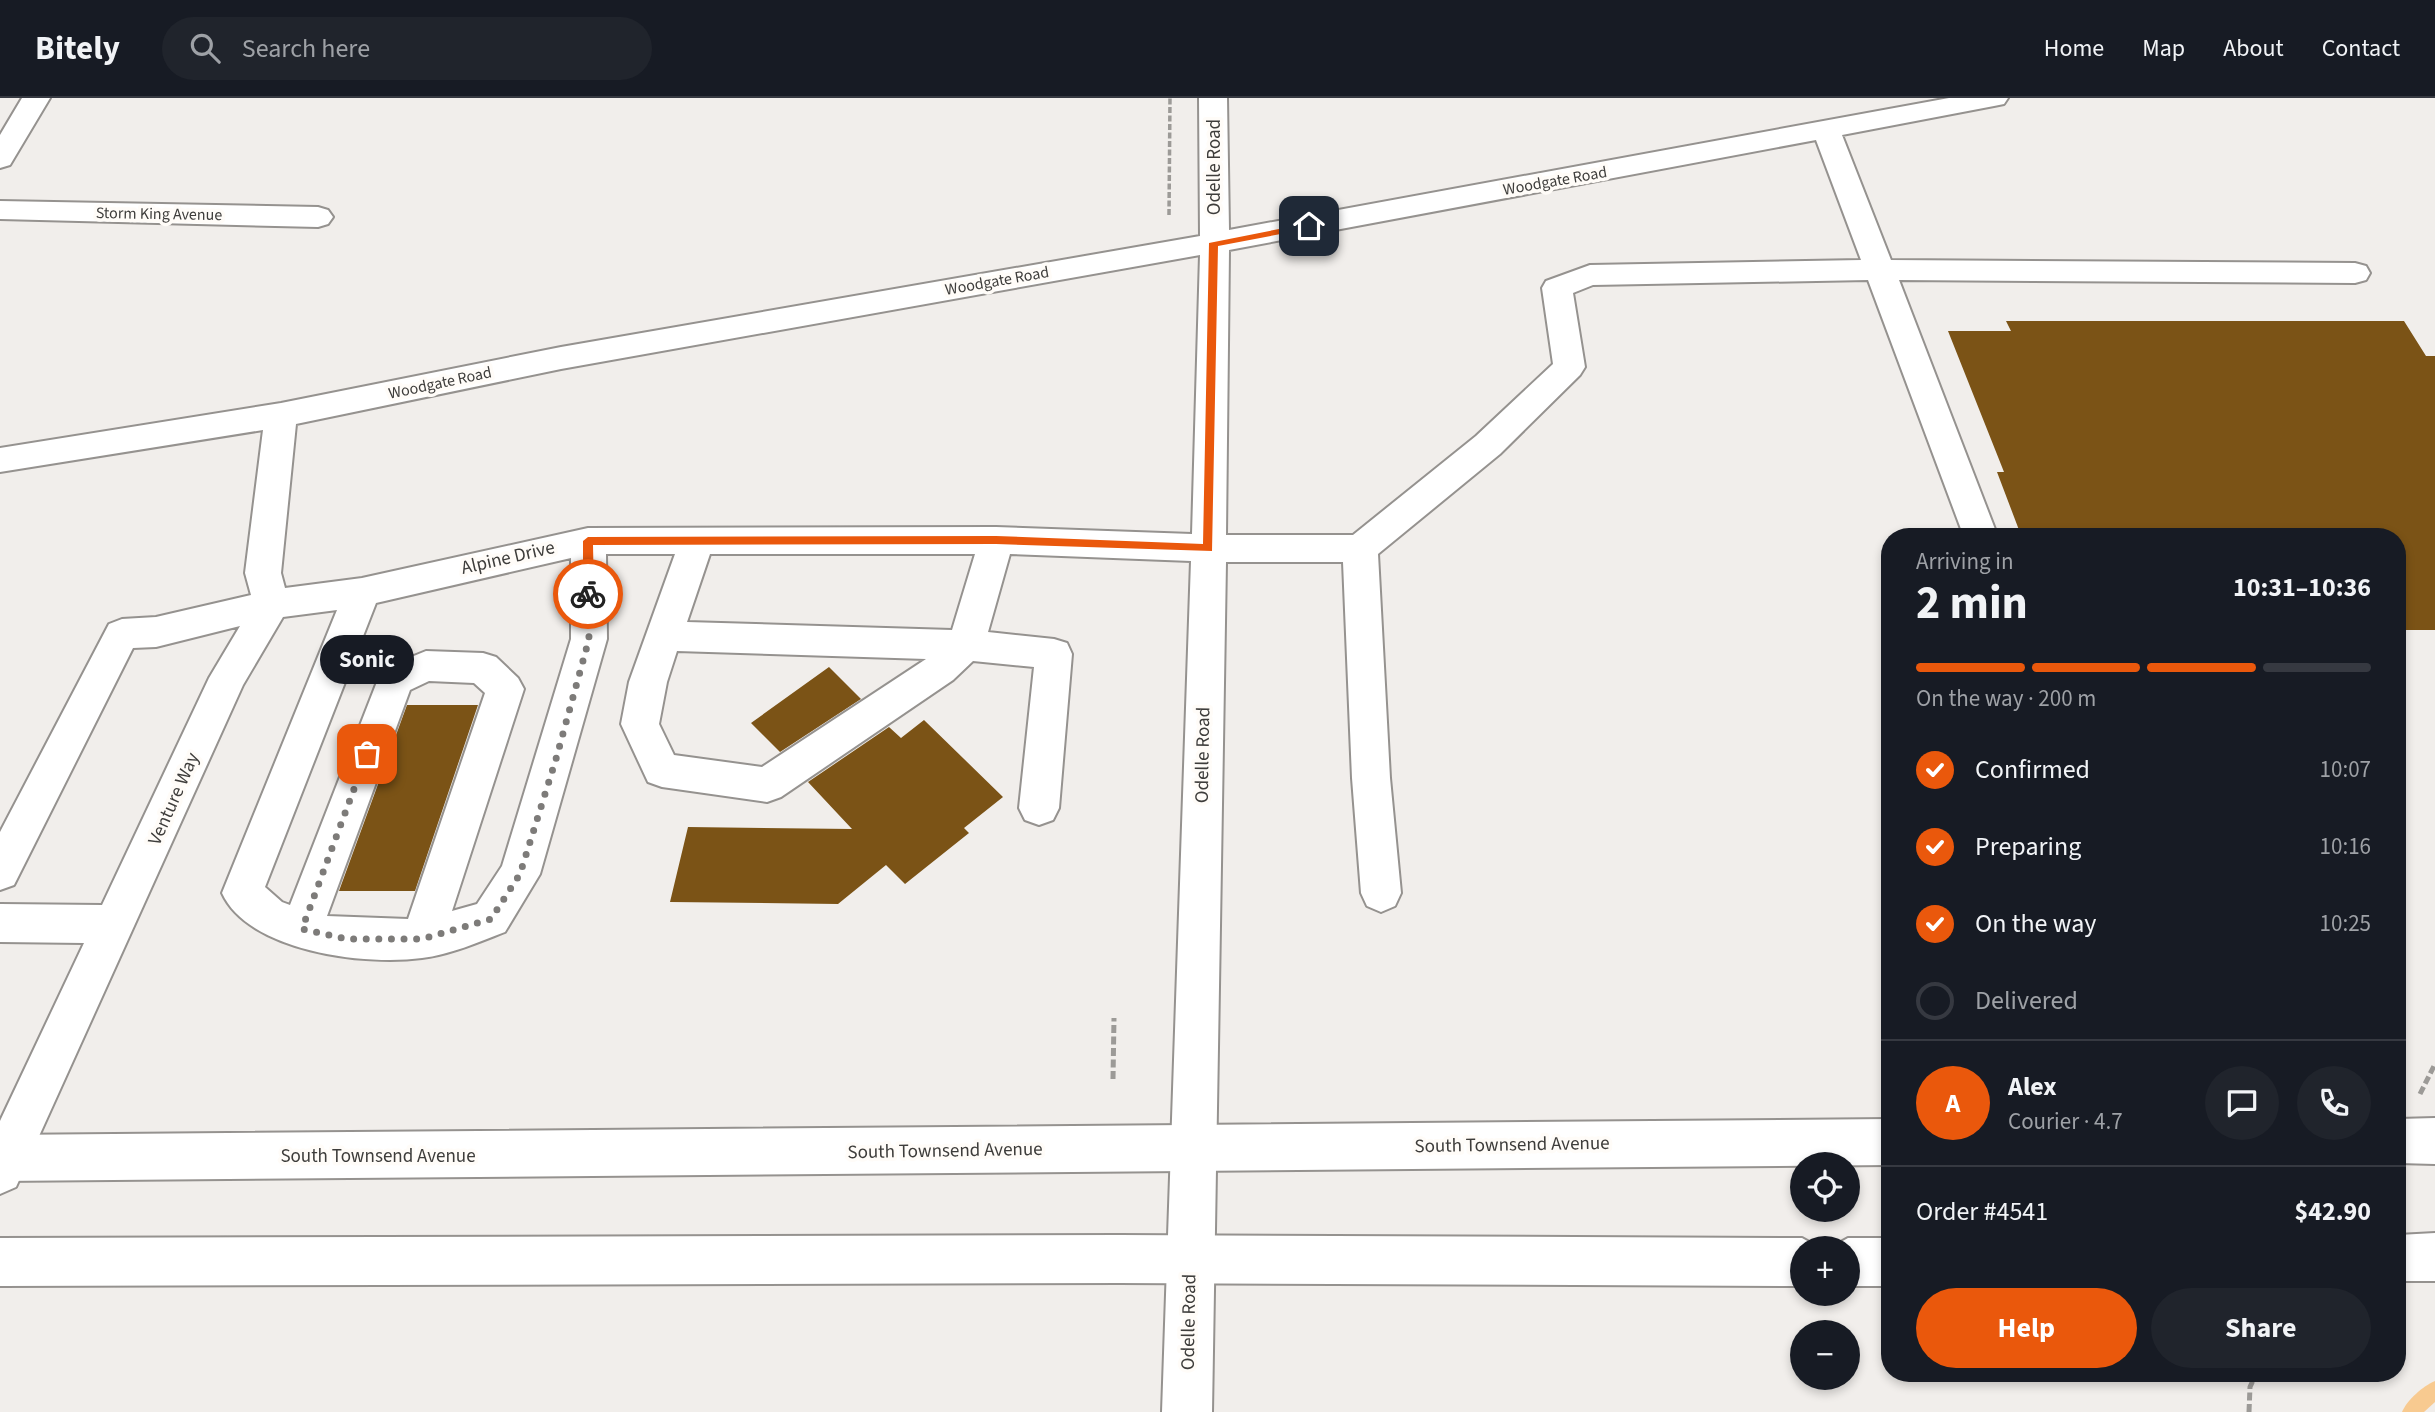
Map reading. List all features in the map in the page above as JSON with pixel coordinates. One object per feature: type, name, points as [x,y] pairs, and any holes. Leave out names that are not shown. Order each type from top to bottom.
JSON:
[{"type":"main road","points":[[0,159],[36,98]]},
{"type":"main road","name":"Odelle Road","points":[[1186,1412],[1208,548],[1214,243],[1213,98]]},
{"type":"main road","name":"Woodgate Road","points":[[0,460],[281,415],[561,358],[1214,243],[1994,98]]},
{"type":"main road","points":[[1827,131],[1978,528]]},
{"type":"main road","name":"Storm King Avenue","points":[[0,210],[318,217]]},
{"type":"main road","points":[[1381,893],[1371,778],[1360,549],[1488,445],[1569,367],[1557,288],[1590,275],[1880,270],[2356,273]]},
{"type":"main road","points":[[272,604],[263,573],[281,415]]},
{"type":"main road","points":[[697,541],[648,682],[640,724],[662,770],[767,785],[953,657],[996,540]]},
{"type":"main road","name":"Alpine Drive","points":[[0,872],[122,634],[156,632],[272,604],[362,592],[588,541],[996,540],[1208,548],[1360,549]]},
{"type":"main road","points":[[362,592],[242,893],[268,916],[302,929],[347,939],[422,939],[491,919],[520,874],[589,639],[588,541]]},
{"type":"main road","name":"Venture Way","points":[[2,1162],[117,924],[228,678],[272,604]]},
{"type":"main road","points":[[664,636],[953,657],[1054,654],[1039,808]]},
{"type":"main road","points":[[302,929],[395,680],[426,666],[483,668],[505,689],[422,939]]},
{"type":"main road","points":[[0,923],[117,924]]},
{"type":"main road","points":[[2406,1141],[2435,1141]]},
{"type":"main road","name":"South Townsend Avenue","points":[[2,1162],[1193,1147],[1881,1142]]},
{"type":"main road","points":[[2406,1258],[2435,1256]]},
{"type":"main road","points":[[0,1262],[1790,1262]]},
{"type":"main road","points":[[1860,1262],[1881,1262]]},
{"type":"path","points":[[1169,216],[1170,98]]},
{"type":"path","points":[[1113,1079],[1114,1018]]},
{"type":"path","points":[[2249,1412],[2252,1382]]},
{"type":"building","points":[[2006,321],[2404,321],[2426,356],[2435,356],[2435,630],[2406,630],[2406,528],[2018,528],[1997,472],[2004,472],[1948,331],[2011,331]]},
{"type":"building","points":[[829,667],[861,699],[780,752],[751,723]]},
{"type":"building","points":[[407,705],[478,705],[415,891],[339,891]]},
{"type":"building","points":[[924,720],[1003,797],[964,828],[969,833],[905,884],[886,865],[838,904],[670,902],[688,827],[852,829],[808,782],[889,727],[901,738]]},
{"type":"waterway","points":[[2411,1412],[2435,1390]]},
{"type":"way so far","points":[[367,754],[302,929],[347,939],[422,939],[491,919],[520,874],[556,759],[589,639],[588,594]]},
{"type":"place","name":"Sonic","points":[[367,754]]},
{"type":"route","points":[[588,594],[588,541],[996,540],[1208,548],[1214,243],[1309,226]]}]
